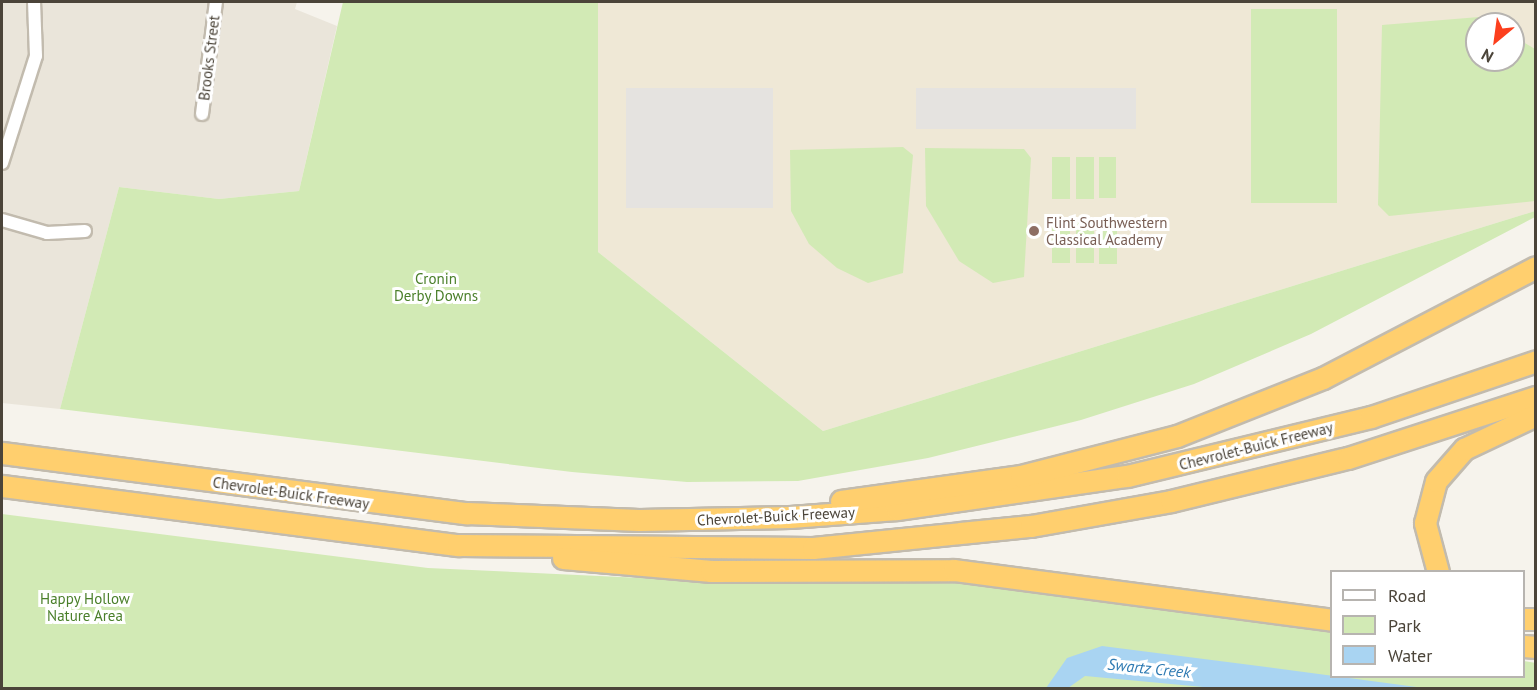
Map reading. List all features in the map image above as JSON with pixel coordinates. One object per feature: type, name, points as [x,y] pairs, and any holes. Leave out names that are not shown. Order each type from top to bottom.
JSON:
[{"type":"highway","points":[[717,520],[1021,476],[1140,448],[1298,390],[1536,267]]},
{"type":"highway","name":"Chevrolet-Buick Freeway","points":[[2,453],[376,504],[552,518],[717,520],[897,509],[1127,476],[1360,420],[1536,361]]},
{"type":"highway","name":"Chevrolet-Buick Freeway","points":[[2,486],[458,545],[813,548],[1031,526],[1301,471],[1536,397]]},
{"type":"highway","points":[[1437,570],[1425,523],[1436,481],[1464,449],[1536,415]]},
{"type":"highway","points":[[458,545],[643,568],[954,570],[1330,620]]},
{"type":"street","points":[[2,163],[36,56],[34,2]]},
{"type":"street","name":"Brooks Street","points":[[202,114],[216,2]]},
{"type":"street","points":[[2,220],[47,233],[85,231]]},
{"type":"shaded area","points":[[2,2],[297,2],[295,9],[337,26],[299,191],[219,199],[119,187],[60,409],[2,403]]},
{"type":"shaded area","name":"Flint Southwestern Classical Academy","points":[[598,2],[1535,2],[1535,211],[823,431],[598,252]]},
{"type":"shaded area","points":[[626,88],[773,88],[773,208],[626,208]]},
{"type":"shaded area","points":[[916,88],[1136,88],[1136,129],[916,129]]},
{"type":"green space","name":"Cronin Derby Downs","points":[[343,2],[598,2],[598,252],[823,431],[1535,211],[1535,217],[1311,334],[1194,384],[1081,420],[928,458],[798,481],[687,482],[572,472],[60,409],[119,187],[219,199],[299,191]]},
{"type":"green space","points":[[1251,9],[1337,9],[1337,203],[1251,203]]},
{"type":"green space","points":[[1465,18],[1465,72],[1525,72],[1525,43],[1535,49],[1535,201],[1389,216],[1378,205],[1382,25]]},
{"type":"green space","points":[[903,147],[913,155],[903,273],[868,283],[837,268],[809,244],[791,211],[790,150]]},
{"type":"green space","points":[[925,148],[1024,149],[1031,158],[1024,277],[993,283],[959,261],[926,206]]},
{"type":"green space","points":[[1052,157],[1070,157],[1070,199],[1052,199]]},
{"type":"green space","points":[[1076,157],[1094,157],[1094,199],[1076,199]]},
{"type":"green space","points":[[1099,157],[1116,157],[1116,198],[1099,198]]},
{"type":"green space","points":[[1052,222],[1070,222],[1070,263],[1052,263]]},
{"type":"green space","points":[[1076,222],[1094,222],[1094,263],[1076,263]]},
{"type":"green space","points":[[1099,222],[1117,222],[1117,264],[1099,264]]},
{"type":"green space","name":"Happy Hollow Nature Area","points":[[2,514],[428,568],[706,581],[954,579],[1330,632],[1330,678],[1525,678],[1525,661],[1536,663],[1535,688],[2,688]]},
{"type":"water","name":"Swartz Creek","points":[[1102,646],[1330,676],[1330,678],[1347,678],[1424,688],[1214,688],[1085,676],[1068,688],[1046,688],[1067,658]]},
{"type":"place","name":"Flint Southwestern Classical Academy","points":[[1034,231]]}]
